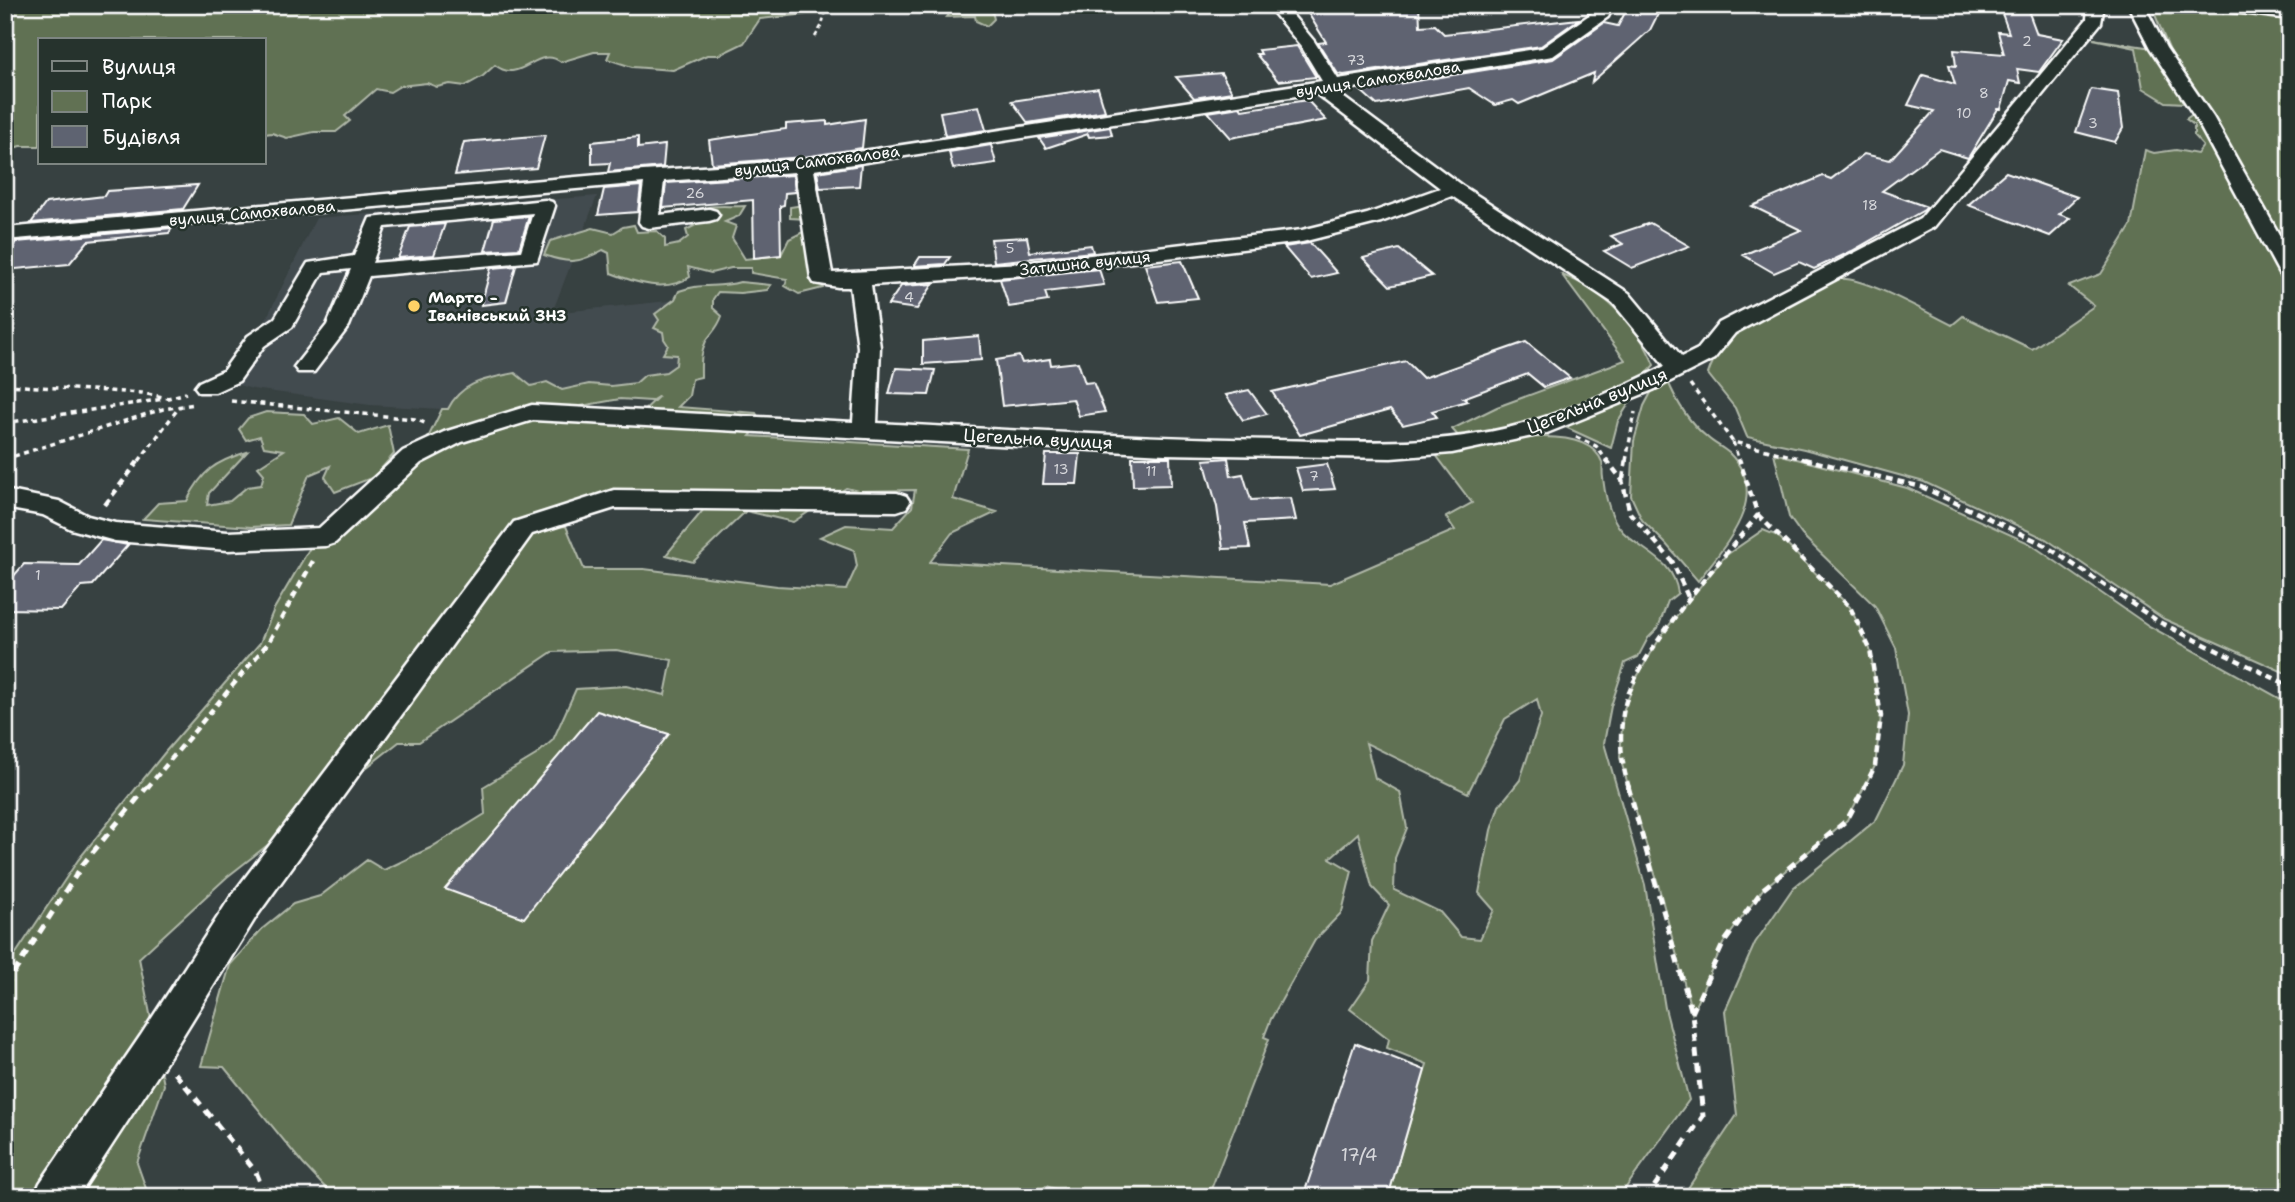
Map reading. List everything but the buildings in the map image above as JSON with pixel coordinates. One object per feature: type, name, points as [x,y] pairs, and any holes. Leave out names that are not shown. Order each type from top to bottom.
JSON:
[{"type":"street","name":"вулиця Самохвалова","points":[[5,234],[379,212],[655,176],[804,166],[1547,52],[1602,14],[1606,5]]},
{"type":"street","name":"Цегельна вулиця","points":[[326,537],[412,457],[453,437],[532,412],[1165,446],[1391,450],[1452,445],[1538,428],[1645,385],[1706,354],[1727,328],[1927,223],[2095,20],[2096,5]]},
{"type":"street","points":[[2136,5],[2158,48],[2204,117],[2290,273]]},
{"type":"street","points":[[2216,5],[2290,14]]},
{"type":"street","points":[[1276,7],[1308,44],[1327,87],[1454,189],[1621,298],[1678,367]]},
{"type":"street","name":"Затишна вулиця","points":[[804,166],[822,278],[860,281],[1023,269],[1302,236],[1374,218],[1454,189]]},
{"type":"street","points":[[655,176],[649,222],[709,215]]},
{"type":"street","points":[[205,395],[231,376],[256,341],[284,322],[315,267],[363,261],[379,212],[545,206],[530,257],[361,270],[338,326],[306,367]]},
{"type":"street","points":[[860,281],[869,347],[865,430]]},
{"type":"street","points":[[5,499],[50,507],[90,525],[115,532],[228,541],[326,537]]},
{"type":"street","points":[[54,1197],[154,1048],[244,906],[523,528],[614,499],[897,502]]},
{"type":"path","points":[[815,37],[827,5]]},
{"type":"path","points":[[1678,367],[1733,442],[1758,515],[1850,607],[1870,649],[1881,716],[1875,766],[1847,820],[1763,889],[1723,944],[1692,1013]]},
{"type":"path","points":[[5,385],[142,393],[168,398]]},
{"type":"path","points":[[1645,385],[1630,428],[1622,480],[1630,513],[1672,561],[1689,600]]},
{"type":"path","points":[[5,423],[168,398],[205,395]]},
{"type":"path","points":[[5,459],[181,405],[205,395]]},
{"type":"path","points":[[226,402],[415,419],[453,437]]},
{"type":"path","points":[[90,525],[181,405]]},
{"type":"path","points":[[1538,428],[1568,433],[1596,446],[1622,480]]},
{"type":"path","points":[[1733,442],[1922,487],[2043,544],[2159,622],[2290,686]]},
{"type":"path","points":[[1647,1197],[1703,1116],[1692,1013],[1658,884],[1620,758],[1623,711],[1637,677],[1663,633],[1758,515]]},
{"type":"path","points":[[5,987],[83,864],[268,643],[326,537]]},
{"type":"path","points":[[154,1048],[256,1172],[266,1197]]},
{"type":"shaded area","name":"Марто - Іванівський ЗНЗ","points":[[597,196],[552,313],[688,299],[678,398],[442,409],[370,405],[234,384],[316,218]]},
{"type":"green space","points":[[5,5],[894,5],[760,19],[744,43],[719,55],[707,55],[673,70],[632,67],[607,59],[610,52],[594,52],[561,62],[544,58],[513,71],[495,65],[483,76],[465,86],[450,84],[437,87],[427,83],[400,86],[390,92],[376,89],[345,116],[350,121],[336,132],[314,132],[287,138],[266,134],[266,38],[38,38],[38,146],[20,146],[5,151]]},
{"type":"green space","points":[[1003,5],[991,7],[994,19],[987,26],[976,21],[975,16],[947,17],[950,13],[918,12],[914,6]]},
{"type":"green space","points":[[2151,5],[2290,5],[2290,260],[2169,49]]},
{"type":"green space","points":[[2093,39],[2152,48],[2198,116],[2227,177],[2290,294],[2290,675],[2164,619],[2046,539],[1924,482],[1804,449],[1747,437],[1735,408],[1708,374],[1724,346],[1736,334],[1764,315],[1839,279],[1849,279],[1879,289],[1952,325],[1963,316],[2032,349],[2094,306],[2069,286],[2101,274],[2131,226],[2145,150],[2154,153],[2176,150],[2197,154],[2203,146],[2194,136],[2194,125],[2186,119],[2194,113],[2184,103],[2166,102],[2143,88],[2136,48]]},
{"type":"green space","points":[[810,204],[823,288],[799,294],[785,286],[787,279],[751,273],[751,268],[731,268],[711,273],[688,267],[690,277],[681,282],[651,285],[611,273],[609,253],[603,250],[588,258],[574,261],[544,255],[550,241],[593,228],[613,233],[634,225],[637,232],[657,231],[665,239],[665,247],[679,244],[688,237],[686,230],[694,226],[690,223],[695,210],[714,206],[745,206],[739,216],[725,222],[736,226],[732,238],[745,259],[781,255],[789,239],[811,228],[808,219],[790,218],[790,207]]},
{"type":"green space","points":[[1562,275],[1605,299],[1639,336],[1654,365],[1644,376],[1531,427],[1460,438],[1452,429],[1497,407],[1625,360]]},
{"type":"green space","points":[[740,282],[771,285],[767,290],[718,292],[713,299],[713,308],[722,316],[704,346],[701,377],[692,379],[689,396],[678,407],[756,413],[761,422],[636,418],[659,396],[651,401],[620,399],[581,406],[544,407],[517,413],[758,427],[750,436],[968,449],[953,499],[997,512],[952,533],[930,562],[1330,584],[1455,530],[1446,517],[1472,503],[1436,455],[1498,441],[1525,438],[1573,440],[1591,448],[1602,462],[1605,492],[1615,520],[1623,532],[1664,564],[1675,581],[1678,593],[1668,601],[1658,628],[1648,638],[1638,657],[1625,663],[1611,706],[1604,743],[1645,885],[1665,1008],[1689,1100],[1619,1197],[1388,1197],[1427,1064],[1387,1048],[1389,1039],[1350,1009],[1370,980],[1372,941],[1389,905],[1372,887],[1358,833],[1330,858],[1352,871],[1342,912],[1315,940],[1271,1019],[1264,1037],[1269,1039],[1208,1197],[1081,1197],[1046,1186],[1032,1197],[334,1197],[303,1164],[224,1067],[201,1066],[230,965],[262,929],[293,904],[320,896],[367,860],[384,870],[430,848],[485,814],[483,787],[536,755],[553,740],[576,689],[626,686],[665,695],[672,660],[616,650],[552,652],[419,742],[399,742],[227,877],[139,958],[164,1085],[137,1163],[149,1197],[5,1197],[5,970],[78,860],[166,751],[260,643],[274,609],[311,546],[361,508],[422,450],[442,409],[448,409],[460,392],[468,387],[515,373],[531,386],[547,382],[562,390],[589,384],[611,386],[636,383],[645,375],[666,372],[676,365],[677,355],[663,354],[668,345],[663,332],[654,328],[659,320],[655,314],[675,299],[679,291]],"holes":[[[846,488],[858,491],[915,490],[912,507],[893,528],[846,525],[820,537],[854,550],[857,566],[846,590],[777,586],[644,569],[584,569],[566,526],[527,527],[614,499],[643,500],[640,508],[674,510],[680,503],[709,503],[666,555],[693,562],[746,511],[793,522]],[[1537,699],[1541,716],[1520,780],[1499,806],[1491,830],[1479,893],[1494,910],[1480,939],[1461,937],[1440,912],[1394,890],[1395,858],[1407,828],[1400,792],[1375,778],[1366,743],[1468,793],[1505,719]]]},
{"type":"green space","points":[[1667,379],[1688,418],[1709,439],[1729,453],[1741,469],[1747,486],[1746,503],[1740,520],[1698,581],[1642,520],[1631,496],[1634,441],[1644,406],[1653,389]]},
{"type":"green space","points":[[1635,394],[1618,421],[1611,448],[1563,426]]},
{"type":"green space","points":[[266,412],[304,414],[313,424],[339,418],[359,434],[388,425],[394,454],[374,477],[335,492],[325,477],[330,466],[309,475],[288,525],[251,527],[143,519],[158,503],[187,501],[198,482],[210,469],[247,452],[209,493],[207,505],[230,501],[247,487],[261,485],[264,474],[258,467],[284,450],[264,447],[260,436],[246,440],[239,429],[248,418]]},
{"type":"green space","points":[[1774,453],[1907,488],[2029,543],[2149,626],[2290,704],[2290,1197],[1682,1197],[1737,1115],[1725,1011],[1755,943],[1793,888],[1876,820],[1903,765],[1908,715],[1896,648],[1875,606],[1802,535],[1789,517]]},
{"type":"green space","points":[[1763,530],[1778,536],[1850,607],[1870,649],[1881,716],[1875,766],[1847,820],[1763,889],[1723,944],[1692,1013],[1658,884],[1620,758],[1623,711],[1637,677],[1663,633],[1725,556]]},
{"type":"place","name":"Марто - Іванівський ЗНЗ","points":[[414,306]]}]
